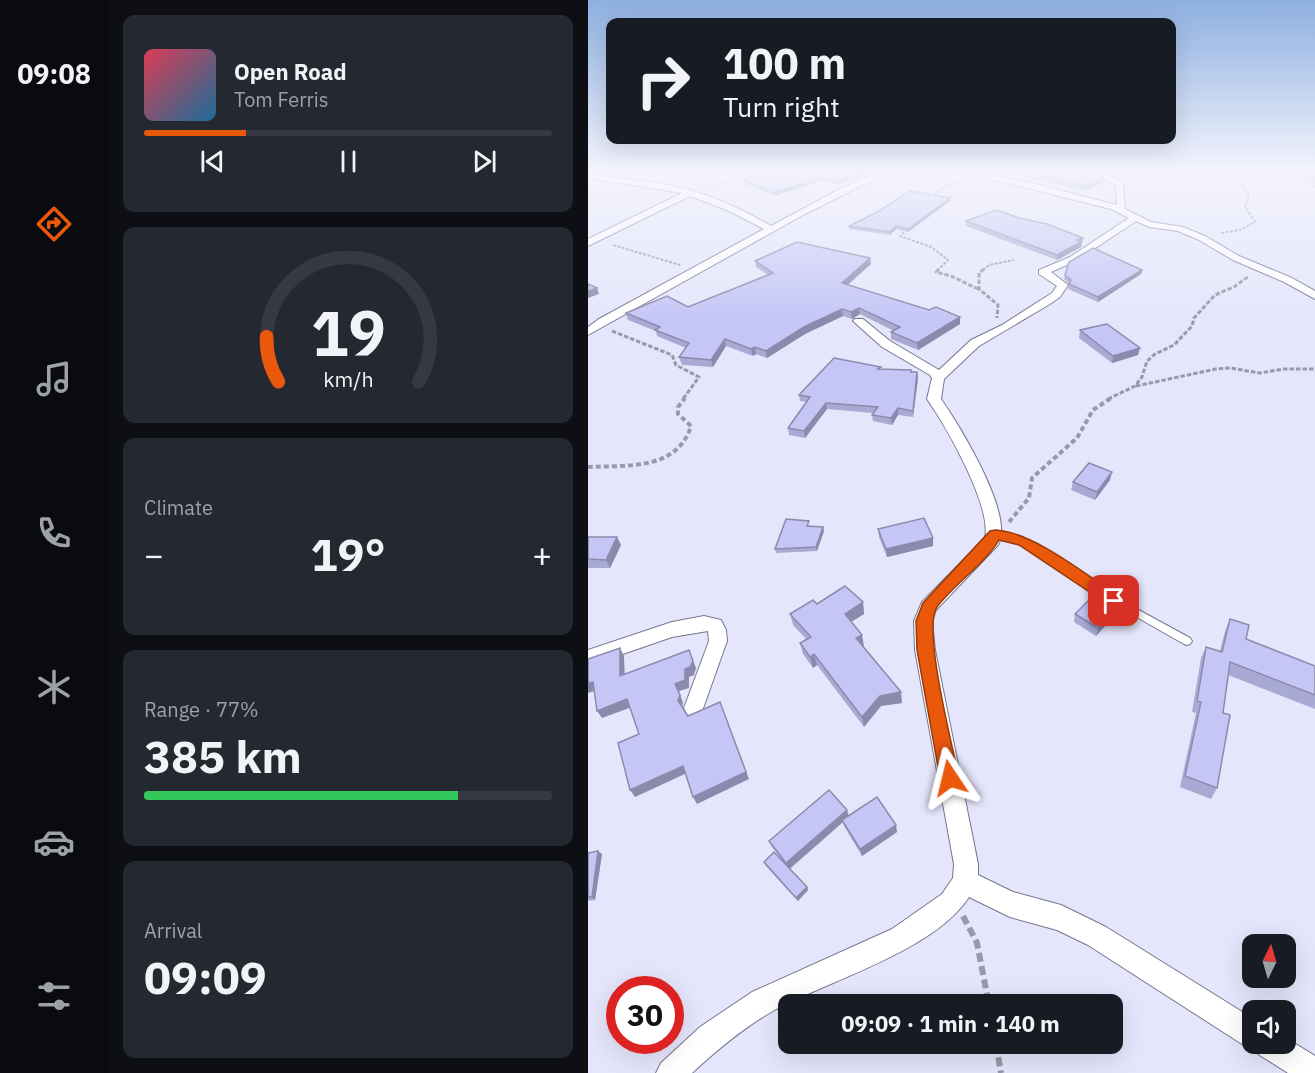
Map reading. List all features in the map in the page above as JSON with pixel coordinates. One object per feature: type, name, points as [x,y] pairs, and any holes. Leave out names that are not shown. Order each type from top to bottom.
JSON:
[{"type":"street","points":[[588,243],[632,221]]},
{"type":"street","points":[[757,221],[770,229]]},
{"type":"street","points":[[588,332],[629,305],[785,221]]},
{"type":"street","points":[[671,1073],[710,1037],[762,1002],[901,938],[958,892],[966,864],[925,650],[923,621],[928,607],[995,532],[978,472],[950,422],[934,399],[938,378],[975,343],[1046,302],[1060,290],[1063,285],[1061,282],[1043,272],[1073,259],[1130,221]]},
{"type":"street","points":[[1142,221],[1193,234],[1226,254],[1288,280],[1315,296]]},
{"type":"street","points":[[859,321],[886,344],[935,373],[938,378]]},
{"type":"street","points":[[588,658],[689,624],[708,622],[717,630],[718,641],[694,708]]},
{"type":"street","points":[[958,892],[1061,918],[1097,936],[1242,1028]]},
{"type":"street","points":[[1284,1054],[1315,1073]]},
{"type":"lane","points":[[995,532],[1018,538],[1100,592],[1187,641]]},
{"type":"path","points":[[1193,234],[1208,235],[1240,230],[1254,221]]},
{"type":"path","points":[[908,228],[900,236],[929,244],[948,260],[936,272],[951,276],[978,289],[980,293],[998,305],[996,320],[1012,323]]},
{"type":"path","points":[[610,245],[635,250],[695,271]]},
{"type":"path","points":[[978,289],[979,273],[982,268],[1014,260]]},
{"type":"path","points":[[1135,386],[1142,377],[1147,361],[1155,354],[1174,345],[1215,295],[1244,281],[1250,275],[1251,264]]},
{"type":"path","points":[[588,467],[636,465],[665,459],[679,449],[691,433],[691,426],[678,414],[678,407],[699,377],[676,365],[672,355],[597,326]]},
{"type":"path","points":[[995,532],[1006,525],[1025,503],[1031,493],[1032,478],[1077,438],[1093,410],[1104,401],[1135,386],[1216,369],[1230,368],[1260,373],[1284,369],[1315,369]]},
{"type":"path","points":[[958,892],[965,919],[977,943],[987,994]]},
{"type":"path","points":[[998,1054],[1001,1073]]},
{"type":"building","points":[[859,221],[919,221],[908,229],[896,226],[890,232],[849,226]]},
{"type":"building","points":[[966,221],[1033,221],[1083,238],[1077,240],[1081,242],[1057,255]]},
{"type":"building","points":[[797,242],[870,258],[842,283],[929,310],[936,307],[960,317],[917,343],[891,332],[900,327],[859,308],[851,312],[842,309],[804,327],[766,351],[755,347],[751,349],[725,339],[711,360],[679,357],[689,343],[655,330],[660,327],[626,313],[667,296],[688,307],[773,273],[755,261]]},
{"type":"building","points":[[1093,248],[1142,270],[1098,297],[1069,284],[1071,280],[1065,275],[1069,262]]},
{"type":"building","points":[[588,284],[597,288],[588,291]]},
{"type":"building","points":[[1107,324],[1140,348],[1113,356],[1080,330]]},
{"type":"building","points":[[834,358],[881,367],[877,369],[917,372],[913,411],[898,408],[891,418],[872,415],[878,407],[826,403],[804,431],[788,428],[810,397],[799,395]]},
{"type":"building","points":[[1089,463],[1112,472],[1097,492],[1073,482]]},
{"type":"building","points":[[924,518],[933,538],[886,549],[878,529]]},
{"type":"building","points":[[786,519],[809,521],[807,526],[823,527],[816,547],[775,549]]},
{"type":"building","points":[[588,537],[617,537],[606,560],[588,559]]},
{"type":"building","points":[[845,586],[863,602],[845,614],[862,635],[856,638],[901,692],[880,696],[862,717],[814,654],[810,657],[800,643],[811,637],[790,614],[813,600],[817,604]]},
{"type":"building","points":[[1096,593],[1118,606],[1098,628],[1075,614]]},
{"type":"building","points":[[1230,619],[1249,625],[1246,639],[1315,666],[1315,695],[1230,662],[1223,713],[1230,715],[1217,788],[1185,776],[1201,702],[1197,701],[1206,647],[1222,652]]},
{"type":"building","points":[[620,648],[620,676],[689,650],[693,661],[690,667],[685,669],[685,680],[675,684],[680,695],[678,701],[688,716],[720,702],[746,772],[693,797],[683,766],[630,790],[618,743],[639,734],[627,699],[597,711],[593,682],[588,683],[588,659]]},
{"type":"building","points":[[829,790],[847,810],[786,863],[769,841]]},
{"type":"building","points":[[877,797],[896,825],[860,849],[842,820]]},
{"type":"building","points":[[598,851],[592,897],[588,897],[588,853]]},
{"type":"building","points":[[774,852],[807,887],[796,898],[764,862]]},
{"type":"route","points":[[950,778],[925,650],[923,621],[928,607],[949,583],[992,541],[995,535],[1009,535],[1024,541],[1073,576],[1114,601]]}]
